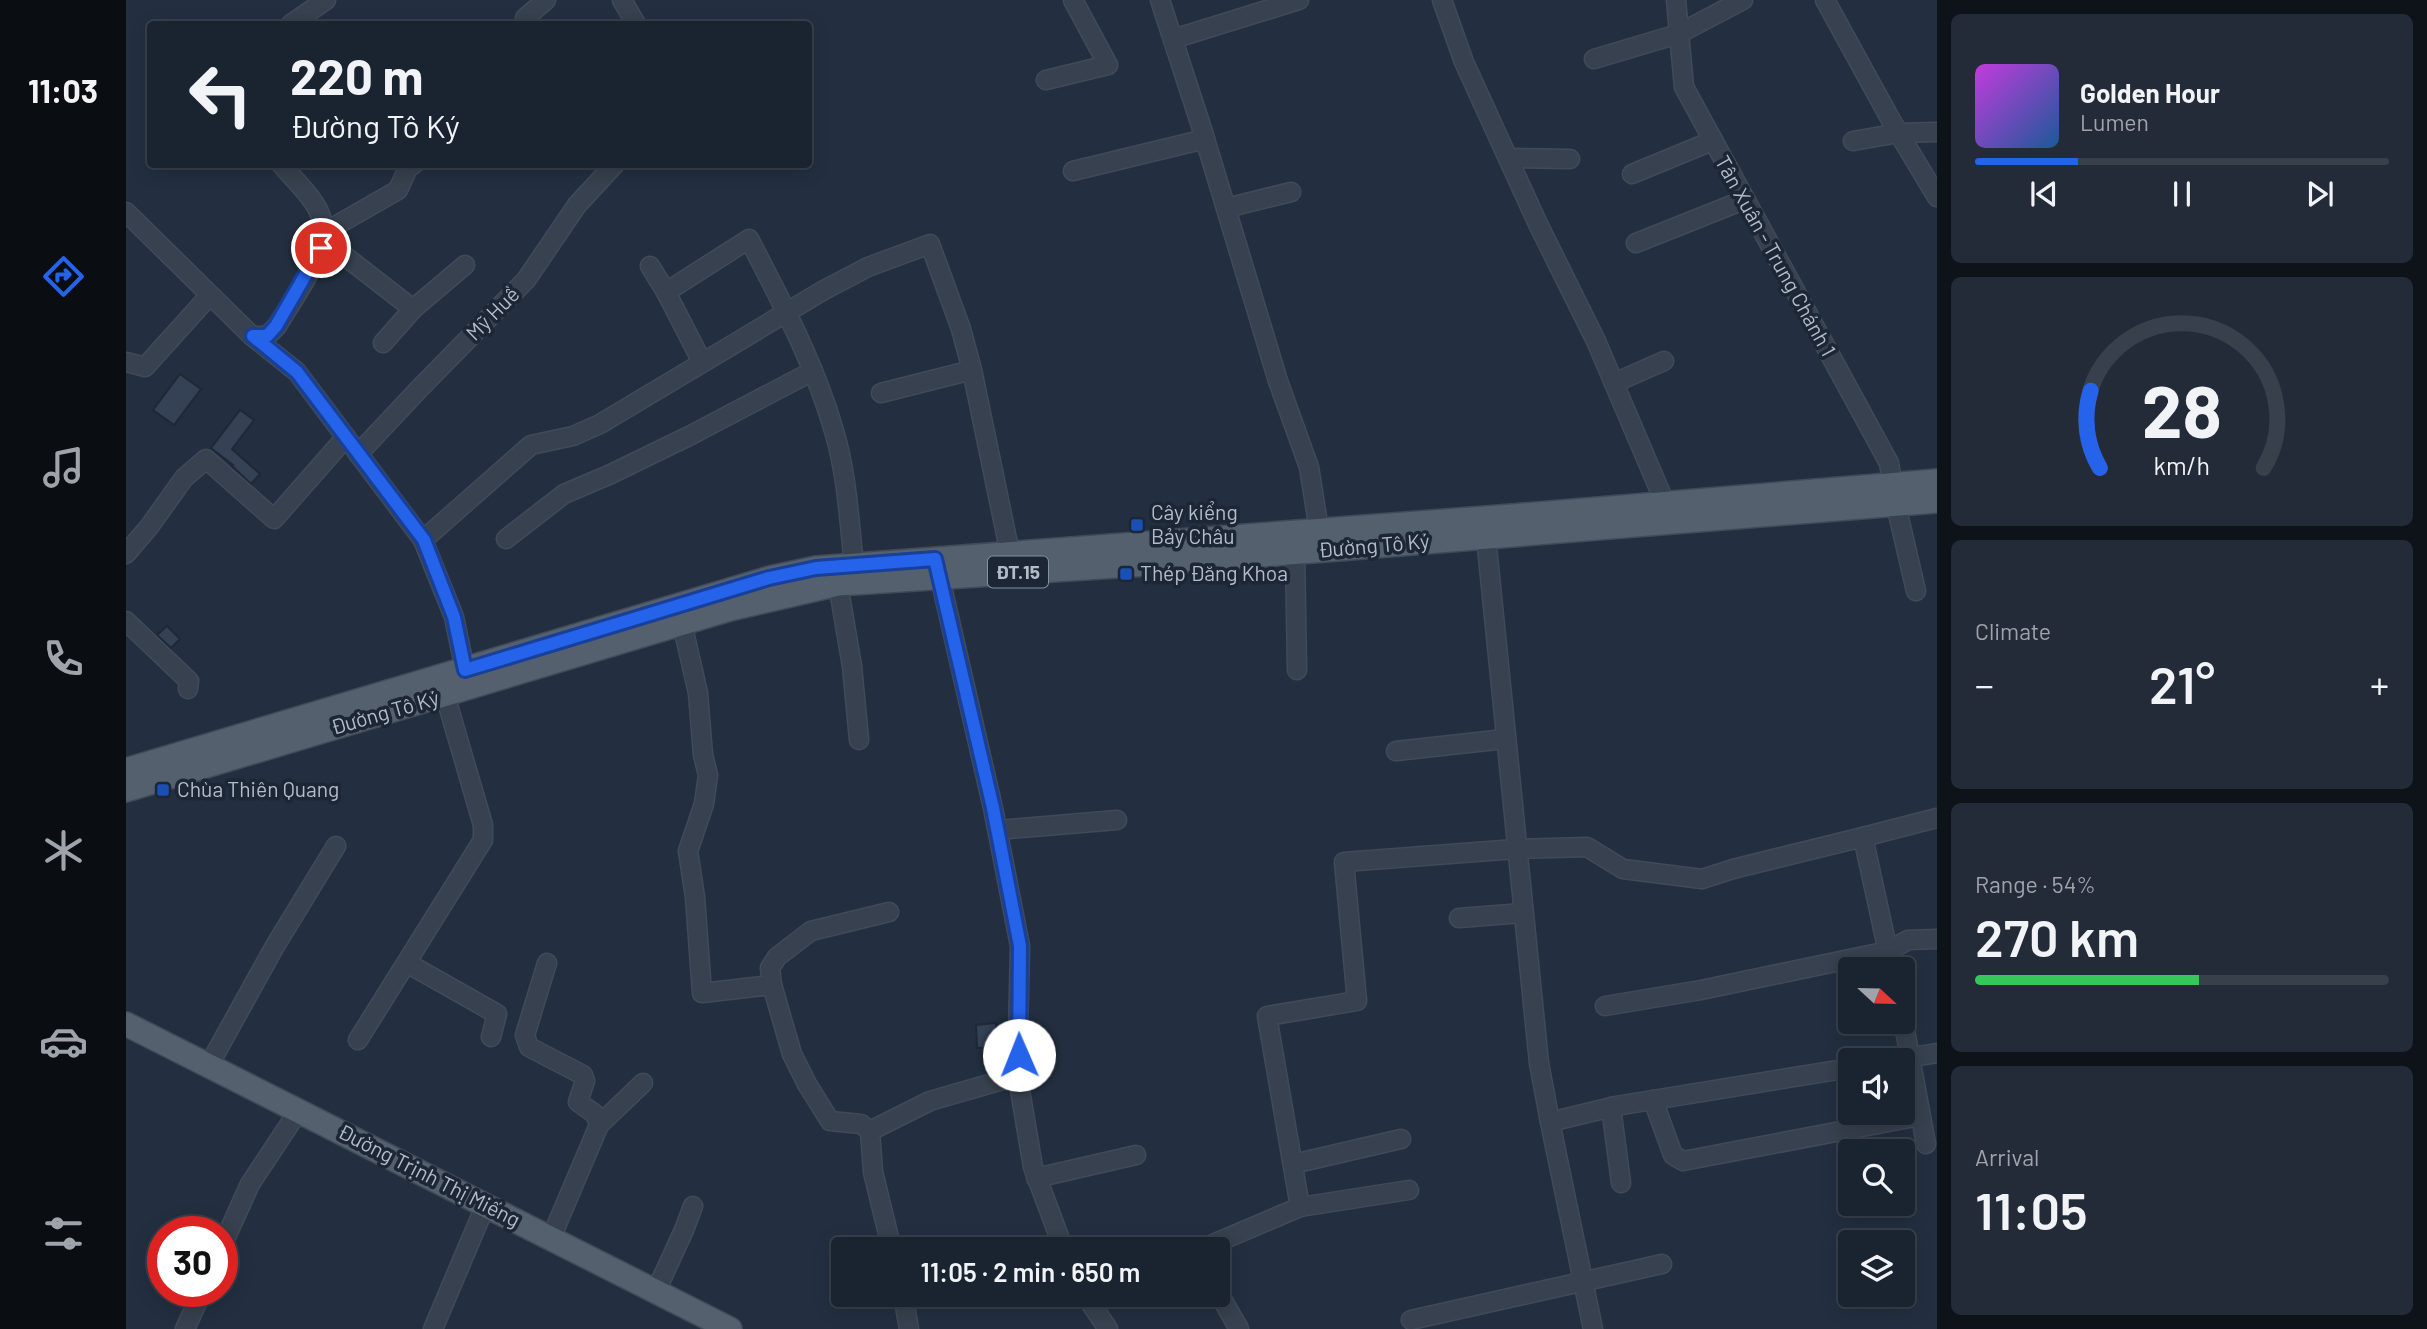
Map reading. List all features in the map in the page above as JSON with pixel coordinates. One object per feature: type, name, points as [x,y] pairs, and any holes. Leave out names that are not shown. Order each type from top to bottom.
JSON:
[{"type":"main road","name":"Đường Tô Ký","points":[[126,790],[682,623],[768,599],[838,584],[937,568],[1295,553],[1486,537],[1895,494],[1937,481]]},
{"type":"main road","name":"Đường Tô Ký","points":[[1012,563],[1320,530],[1665,503],[1895,494],[1937,501]]},
{"type":"main road","name":"Đường Tô Ký","points":[[126,770],[769,578],[816,568],[854,564],[937,568]]},
{"type":"main road","name":"Đường Trịnh Thị Miếng","points":[[126,1024],[730,1329]]},
{"type":"street","points":[[525,18],[546,0]]},
{"type":"street","points":[[622,0],[634,21]]},
{"type":"street","points":[[1046,80],[1108,65],[1073,0]]},
{"type":"street","points":[[1160,0],[1278,381],[1309,467],[1320,530]]},
{"type":"street","points":[[1172,39],[1299,0]]},
{"type":"street","points":[[1442,0],[1464,62],[1614,383],[1665,503]]},
{"type":"street","name":"Tân Xuân - Trung Chánh 1","points":[[1676,0],[1684,87],[1889,463],[1916,591]]},
{"type":"street","points":[[1594,59],[1678,34],[1743,0]]},
{"type":"street","points":[[1825,0],[1937,197]]},
{"type":"street","points":[[295,21],[318,3]]},
{"type":"street","points":[[1853,141],[1899,133],[1937,132]]},
{"type":"street","points":[[1073,171],[1205,139]]},
{"type":"street","points":[[1632,174],[1713,141]]},
{"type":"street","points":[[1508,158],[1570,159]]},
{"type":"street","points":[[284,168],[321,215],[322,240]]},
{"type":"street","points":[[253,336],[267,336],[276,326],[322,240],[398,190],[409,168]]},
{"type":"street","name":"Mỹ Huề","points":[[358,454],[526,280],[577,205],[611,168]]},
{"type":"street","points":[[1226,208],[1291,192]]},
{"type":"street","points":[[1636,243],[1744,200]]},
{"type":"street","points":[[126,212],[253,336],[297,372],[424,540],[454,617],[465,670]]},
{"type":"street","points":[[666,292],[749,239],[787,312],[813,371],[835,432],[846,492],[854,564]]},
{"type":"street","points":[[322,240],[413,309]]},
{"type":"street","points":[[424,540],[531,445],[553,438],[573,436],[600,424],[787,312],[868,267],[930,244],[961,329],[972,370],[1012,563]]},
{"type":"street","points":[[383,343],[413,309],[465,265]]},
{"type":"street","points":[[650,266],[702,362]]},
{"type":"street","points":[[126,362],[145,367],[210,295]]},
{"type":"street","points":[[1614,383],[1664,360]]},
{"type":"street","points":[[881,393],[972,370]]},
{"type":"street","points":[[506,539],[564,494],[691,435],[813,371]]},
{"type":"street","points":[[126,554],[184,478],[206,459],[274,519],[346,438]]},
{"type":"street","points":[[1486,537],[1539,1063],[1593,1329]]},
{"type":"street","points":[[1295,553],[1297,670]]},
{"type":"street","points":[[937,568],[998,831],[1020,946],[1020,1075],[1036,1178],[1059,1237]]},
{"type":"street","points":[[838,584],[852,666],[859,740]]},
{"type":"street","points":[[126,621],[189,681],[188,689]]},
{"type":"street","points":[[682,623],[698,693],[703,755],[708,775],[704,804],[688,851],[695,897],[702,1002],[772,985]]},
{"type":"street","points":[[358,1040],[483,840],[483,825],[446,695]]},
{"type":"street","points":[[1396,751],[1505,739]]},
{"type":"street","points":[[1300,1207],[1267,1016],[1357,1001],[1345,862],[1516,849],[1587,847],[1623,869],[1702,879],[1937,818]]},
{"type":"street","points":[[998,831],[1117,820]]},
{"type":"street","points":[[1863,837],[1889,957]]},
{"type":"street","points":[[208,1065],[275,946],[336,846]]},
{"type":"street","points":[[889,912],[811,931],[777,957],[770,968],[772,985],[792,1054],[807,1084],[830,1121],[861,1124],[870,1131],[873,1172],[889,1237]]},
{"type":"street","points":[[1460,918],[1523,913]]},
{"type":"street","points":[[1605,1006],[1701,990],[1888,951],[1908,940],[1937,939]]},
{"type":"street","points":[[407,963],[496,1014],[491,1037]]},
{"type":"street","points":[[547,963],[525,1035],[526,1040],[529,1047],[583,1075],[585,1081],[578,1102],[596,1114],[599,1125]]},
{"type":"street","points":[[1915,1057],[1937,1053]]},
{"type":"street","points":[[1550,1122],[1611,1107],[1838,1070]]},
{"type":"street","points":[[870,1131],[930,1101],[1020,1075]]},
{"type":"street","points":[[1915,1080],[1926,1144]]},
{"type":"street","points":[[551,1238],[599,1125],[643,1083]]},
{"type":"street","points":[[1653,1100],[1673,1155],[1683,1161],[1920,1116]]},
{"type":"street","points":[[1611,1107],[1621,1183]]},
{"type":"street","points":[[236,1216],[250,1184],[299,1110]]},
{"type":"street","points":[[1293,1164],[1401,1139]]},
{"type":"street","points":[[1036,1178],[1136,1155]]},
{"type":"street","points":[[1230,1237],[1300,1207],[1409,1190]]},
{"type":"street","points":[[433,1329],[486,1204]]},
{"type":"street","points":[[656,1291],[693,1206]]},
{"type":"street","points":[[1411,1320],[1662,1264]]},
{"type":"street","points":[[185,1329],[195,1307]]},
{"type":"street","points":[[905,1307],[909,1329]]},
{"type":"street","points":[[1094,1307],[1108,1329]]},
{"type":"street","points":[[1227,1307],[1239,1329]]},
{"type":"building","points":[[180,374],[201,389],[174,425],[153,410]]},
{"type":"building","points":[[240,410],[254,420],[232,449],[260,474],[251,484],[211,448]]},
{"type":"building","points":[[167,626],[180,639],[171,648],[157,635]]},
{"type":"building","points":[[996,1023],[997,1047],[977,1048],[976,1025]]},
{"type":"place","name":"Cây kiểng Bảy Châu","points":[[1137,525]]},
{"type":"place","name":"Thép Đăng Khoa","points":[[1126,574]]},
{"type":"place","name":"Chùa Thiên Quang","points":[[163,790]]},
{"type":"route","points":[[321,248],[276,326],[267,336],[253,336],[297,372],[424,540],[454,617],[465,670],[769,578],[816,568],[935,559],[993,808],[1020,946],[1019,1055]]}]
